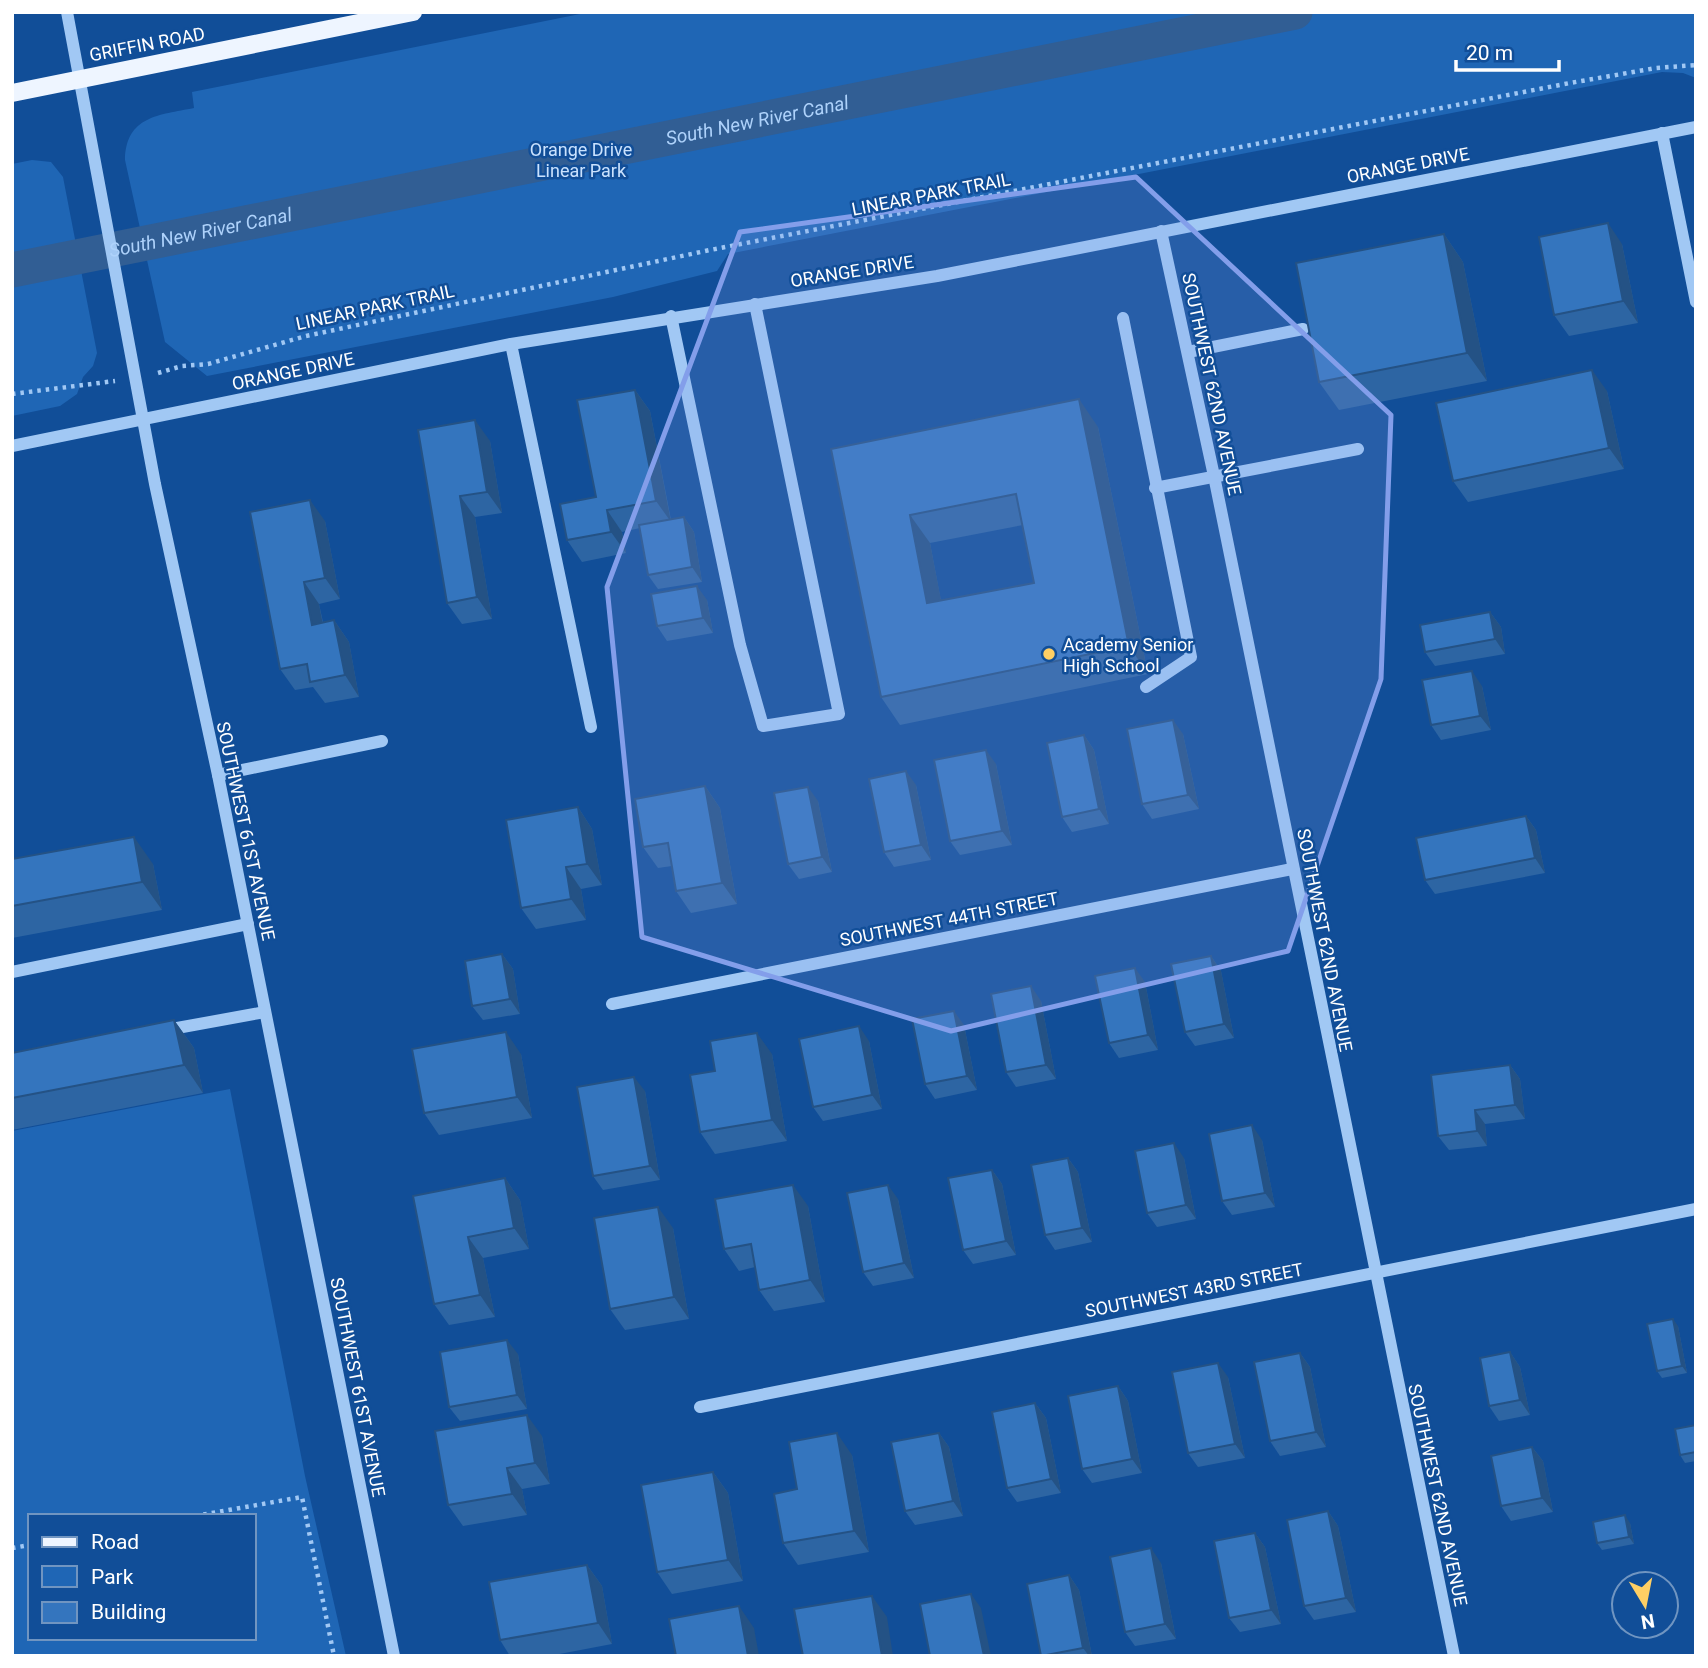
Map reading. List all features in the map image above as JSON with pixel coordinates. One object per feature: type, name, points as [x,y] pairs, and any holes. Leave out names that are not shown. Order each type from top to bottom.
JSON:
[{"type":"main road","name":"GRIFFIN ROAD","points":[[12,93],[413,12]]},
{"type":"street","name":"SOUTHWEST 61ST AVENUE","points":[[66,12],[144,419],[394,1656]]},
{"type":"street","name":"ORANGE DRIVE","points":[[12,446],[511,344],[671,316],[937,276],[1696,127]]},
{"type":"street","points":[[1662,133],[1696,302]]},
{"type":"street","name":"SOUTHWEST 62ND AVENUE","points":[[1161,231],[1214,476],[1454,1656]]},
{"type":"street","points":[[671,316],[740,645],[763,726],[839,714],[755,304]]},
{"type":"street","points":[[1123,318],[1191,657],[1146,687]]},
{"type":"street","points":[[1188,352],[1303,329]]},
{"type":"street","points":[[511,344],[591,727]]},
{"type":"street","points":[[1155,488],[1358,449]]},
{"type":"street","points":[[218,775],[382,741]]},
{"type":"street","name":"SOUTHWEST 44TH STREET","points":[[612,1004],[1292,869]]},
{"type":"street","points":[[12,972],[247,924]]},
{"type":"street","points":[[156,1032],[265,1012]]},
{"type":"street","name":"SOUTHWEST 43RD STREET","points":[[700,1407],[1696,1209]]},
{"type":"path","name":"LINEAR PARK TRAIL","points":[[177,370],[306,335],[710,250],[1570,83],[1656,68],[1696,65]]},
{"type":"path","points":[[12,394],[93,384]]},
{"type":"path","points":[[206,1514],[302,1497],[334,1656]]},
{"type":"highlighted area","points":[[1136,177],[1391,415],[1381,679],[1288,951],[951,1031],[642,937],[607,587],[740,232]]},
{"type":"green space","name":"Orange Drive Linear Park","points":[[590,12],[1696,12],[1696,78],[1683,73],[1662,72],[728,254],[717,271],[613,297],[207,376],[165,342],[125,160],[131,134],[138,126],[157,116],[194,108],[192,92]]},
{"type":"green space","points":[[32,160],[51,162],[63,177],[97,353],[93,366],[83,377],[77,394],[60,406],[12,416],[12,164]]},
{"type":"green space","points":[[230,1089],[305,1476],[346,1656],[12,1656],[12,1131]]},
{"type":"building","points":[[1608,223],[1623,301],[1554,315],[1539,237]]},
{"type":"building","points":[[1444,234],[1467,353],[1319,382],[1296,263]]},
{"type":"building","points":[[1592,370],[1609,448],[1453,481],[1436,403]]},
{"type":"building","points":[[635,390],[656,501],[607,510],[611,532],[567,540],[560,504],[596,497],[577,400]]},
{"type":"building","points":[[1079,399],[1129,646],[881,697],[831,449]],"holes":[[[1016,494],[1034,583],[927,603],[910,515]]]},
{"type":"building","points":[[475,420],[487,492],[460,496],[477,597],[447,603],[418,430]]},
{"type":"building","points":[[310,500],[325,578],[304,582],[312,625],[334,620],[345,675],[310,682],[307,664],[280,669],[250,512]]},
{"type":"building","points":[[684,517],[692,567],[648,575],[639,525]]},
{"type":"building","points":[[697,586],[703,618],[657,626],[651,594]]},
{"type":"building","points":[[1490,612],[1495,639],[1425,652],[1420,625]]},
{"type":"building","points":[[1472,671],[1480,716],[1431,725],[1422,680]]},
{"type":"building","points":[[1173,720],[1188,795],[1142,804],[1127,729]]},
{"type":"building","points":[[1084,735],[1099,809],[1062,817],[1047,743]]},
{"type":"building","points":[[986,750],[1002,831],[950,841],[934,760]]},
{"type":"building","points":[[906,771],[921,845],[884,852],[869,779]]},
{"type":"building","points":[[705,786],[722,883],[676,891],[668,843],[643,847],[635,799]]},
{"type":"building","points":[[808,787],[822,857],[788,864],[774,793]]},
{"type":"building","points":[[578,807],[587,864],[566,867],[571,899],[521,908],[506,820]]},
{"type":"building","points":[[1526,816],[1535,858],[1425,880],[1416,838]]},
{"type":"building","points":[[134,837],[142,882],[12,906],[12,859]]},
{"type":"building","points":[[502,954],[510,999],[472,1006],[465,961]]},
{"type":"building","points":[[1211,956],[1224,1024],[1185,1032],[1171,964]]},
{"type":"building","points":[[1135,968],[1148,1035],[1109,1043],[1095,976]]},
{"type":"building","points":[[1031,986],[1046,1065],[1006,1072],[991,994]]},
{"type":"building","points":[[954,1011],[967,1076],[925,1084],[912,1019]]},
{"type":"building","points":[[174,1020],[184,1065],[12,1098],[12,1053]]},
{"type":"building","points":[[859,1026],[872,1095],[813,1107],[799,1039]]},
{"type":"building","points":[[506,1032],[517,1097],[424,1113],[412,1049]]},
{"type":"building","points":[[757,1033],[772,1120],[700,1132],[690,1075],[715,1071],[710,1041]]},
{"type":"building","points":[[1510,1065],[1515,1105],[1475,1110],[1477,1131],[1438,1136],[1431,1075]]},
{"type":"building","points":[[634,1077],[650,1166],[593,1176],[577,1087]]},
{"type":"building","points":[[1252,1125],[1265,1193],[1222,1201],[1209,1134]]},
{"type":"building","points":[[1174,1143],[1186,1205],[1147,1213],[1135,1151]]},
{"type":"building","points":[[1068,1158],[1082,1228],[1045,1235],[1031,1165]]},
{"type":"building","points":[[992,1170],[1006,1241],[963,1250],[948,1178]]},
{"type":"building","points":[[505,1178],[514,1228],[468,1237],[480,1295],[434,1304],[413,1196]]},
{"type":"building","points":[[793,1185],[810,1280],[759,1290],[751,1244],[724,1249],[715,1199]]},
{"type":"building","points":[[888,1185],[904,1263],[863,1272],[847,1193]]},
{"type":"building","points":[[658,1207],[674,1297],[610,1309],[594,1218]]},
{"type":"building","points":[[1673,1319],[1682,1366],[1657,1371],[1647,1324]]},
{"type":"building","points":[[507,1340],[517,1395],[449,1407],[440,1352]]},
{"type":"building","points":[[1510,1352],[1520,1400],[1489,1406],[1480,1358]]},
{"type":"building","points":[[1300,1353],[1316,1432],[1270,1441],[1254,1362]]},
{"type":"building","points":[[1218,1363],[1235,1444],[1188,1453],[1172,1372]]},
{"type":"building","points":[[1118,1386],[1132,1459],[1082,1469],[1068,1396]]},
{"type":"building","points":[[1035,1403],[1051,1479],[1007,1488],[992,1412]]},
{"type":"building","points":[[527,1415],[535,1463],[507,1468],[512,1494],[448,1505],[435,1431]]},
{"type":"building","points":[[1696,1425],[1696,1452],[1680,1455],[1675,1429]]},
{"type":"building","points":[[837,1433],[854,1531],[783,1543],[774,1494],[797,1489],[789,1442]]},
{"type":"building","points":[[939,1433],[953,1501],[905,1511],[891,1442]]},
{"type":"building","points":[[1532,1447],[1542,1498],[1501,1506],[1491,1456]]},
{"type":"building","points":[[713,1472],[728,1560],[657,1572],[641,1485]]},
{"type":"building","points":[[1328,1511],[1346,1598],[1304,1606],[1287,1520]]},
{"type":"building","points":[[1625,1515],[1629,1537],[1597,1543],[1593,1522]]},
{"type":"building","points":[[1255,1533],[1271,1610],[1229,1618],[1214,1541]]},
{"type":"building","points":[[1151,1548],[1165,1624],[1125,1632],[1110,1557]]},
{"type":"building","points":[[587,1565],[598,1623],[500,1640],[489,1582]]},
{"type":"building","points":[[1069,1575],[1083,1648],[1041,1656],[1027,1584]]},
{"type":"building","points":[[971,1594],[984,1656],[930,1656],[920,1604]]},
{"type":"building","points":[[872,1596],[882,1656],[803,1656],[794,1609]]},
{"type":"building","points":[[739,1606],[748,1656],[676,1656],[669,1619]]},
{"type":"waterway","name":"South New River Canal","points":[[12,270],[1295,12]]},
{"type":"place","name":"Academy Senior High School","points":[[1049,654]]}]
